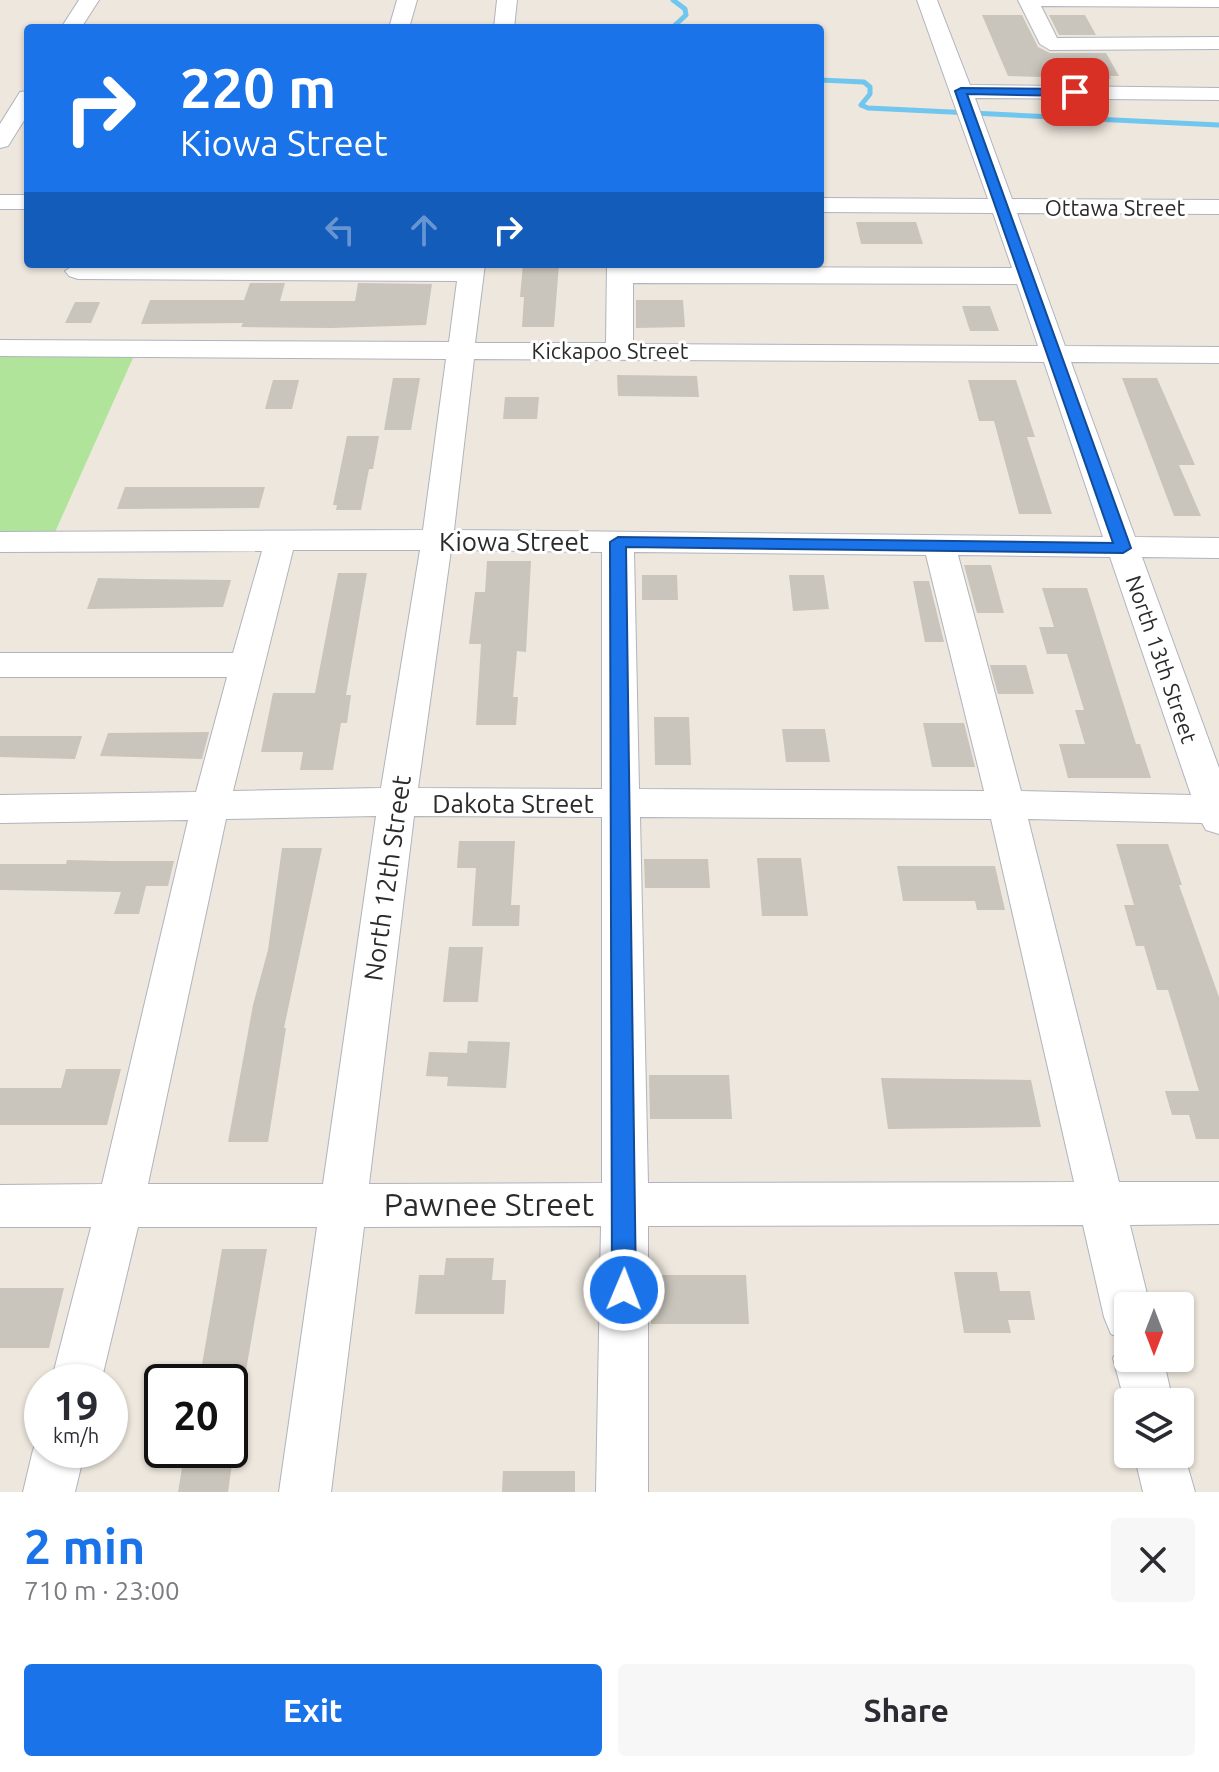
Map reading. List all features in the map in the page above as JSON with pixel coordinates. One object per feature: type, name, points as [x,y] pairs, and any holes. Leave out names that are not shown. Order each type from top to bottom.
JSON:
[{"type":"street","points":[[74,24],[89,0]]},
{"type":"street","points":[[400,24],[407,0]]},
{"type":"street","points":[[504,24],[507,0]]},
{"type":"street","name":"North 13th Street","points":[[927,0],[1218,813]]},
{"type":"street","points":[[1075,92],[1029,0],[1219,1]]},
{"type":"street","points":[[1050,44],[1219,43]]},
{"type":"street","points":[[0,141],[23,92]]},
{"type":"street","points":[[967,108],[1075,92],[1219,94]]},
{"type":"street","points":[[0,202],[24,202]]},
{"type":"street","name":"Ottawa Street","points":[[824,205],[1219,207]]},
{"type":"street","points":[[78,271],[471,268]]},
{"type":"street","name":"North 12th Street","points":[[305,1492],[397,802],[437,540],[471,268]]},
{"type":"street","points":[[619,350],[620,270],[1026,276]]},
{"type":"street","name":"Kickapoo Street","points":[[0,348],[460,348],[1219,355]]},
{"type":"street","name":"Kiowa Street","points":[[0,542],[437,540],[1219,548]]},
{"type":"street","points":[[80,1364],[210,807],[280,541]]},
{"type":"street","points":[[618,542],[625,1204],[622,1492]]},
{"type":"street","points":[[939,544],[1006,805],[1122,1292]]},
{"type":"street","points":[[0,665],[247,665]]},
{"type":"street","name":"Dakota Street","points":[[0,809],[397,802],[1006,805],[1218,813]]},
{"type":"street","name":"Pawnee Street","points":[[0,1206],[1219,1203]]},
{"type":"street","points":[[49,1492],[55,1468]]},
{"type":"street","points":[[1163,1468],[1169,1492]]},
{"type":"green space","points":[[0,348],[137,349],[51,541],[0,542]]},
{"type":"building","points":[[982,15],[1022,15],[1038,47],[1050,53],[1106,53],[1119,76],[1110,76],[1111,79],[1008,76]]},
{"type":"building","points":[[1049,15],[1085,15],[1096,35],[1059,35]]},
{"type":"building","points":[[856,222],[916,222],[923,244],[861,244]]},
{"type":"building","points":[[523,268],[559,268],[554,327],[522,327],[524,297],[520,297]]},
{"type":"building","points":[[250,283],[285,283],[280,301],[355,301],[358,283],[432,284],[426,325],[331,328],[241,327],[243,323],[141,324],[150,300],[244,300]]},
{"type":"building","points":[[636,300],[683,300],[685,327],[636,328]]},
{"type":"building","points":[[75,302],[100,302],[91,323],[65,323]]},
{"type":"building","points":[[962,306],[990,306],[999,331],[970,331]]},
{"type":"building","points":[[617,375],[697,376],[699,397],[618,396]]},
{"type":"building","points":[[393,378],[420,378],[411,430],[384,430]]},
{"type":"building","points":[[1122,378],[1157,378],[1195,465],[1179,465],[1201,516],[1174,516]]},
{"type":"building","points":[[273,380],[299,380],[292,409],[265,409]]},
{"type":"building","points":[[968,380],[1016,380],[1035,437],[1027,437],[1052,514],[1019,514],[994,421],[979,421]]},
{"type":"building","points":[[505,397],[539,397],[537,419],[503,419]]},
{"type":"building","points":[[347,436],[379,436],[361,510],[336,510],[337,505],[333,505]]},
{"type":"building","points":[[125,487],[265,487],[259,508],[117,509]]},
{"type":"building","points":[[487,561],[531,561],[526,652],[517,651],[513,697],[518,697],[516,725],[476,725],[481,644],[469,644],[475,592],[485,592]]},
{"type":"building","points":[[964,565],[991,565],[1004,613],[977,613]]},
{"type":"building","points":[[338,573],[367,573],[346,695],[351,695],[347,723],[341,723],[333,770],[300,770],[303,752],[261,752],[273,693],[315,693]]},
{"type":"building","points":[[642,575],[677,575],[678,600],[642,600]]},
{"type":"building","points":[[789,575],[824,575],[829,609],[793,611]]},
{"type":"building","points":[[98,578],[231,580],[223,607],[87,609]]},
{"type":"building","points":[[913,581],[929,581],[944,642],[925,642]]},
{"type":"building","points":[[1042,588],[1087,588],[1136,744],[1140,744],[1151,778],[1068,778],[1059,744],[1085,744],[1075,710],[1084,710],[1067,654],[1047,654],[1039,627],[1054,627]]},
{"type":"building","points":[[990,665],[1026,665],[1034,694],[998,694]]},
{"type":"building","points":[[654,717],[689,717],[691,765],[655,765]]},
{"type":"building","points":[[923,723],[964,723],[975,767],[932,767]]},
{"type":"building","points":[[782,729],[825,729],[830,762],[786,762]]},
{"type":"building","points":[[209,732],[202,759],[100,756],[108,733]]},
{"type":"building","points":[[0,736],[82,736],[75,759],[0,757]]},
{"type":"building","points":[[459,841],[515,841],[511,905],[520,905],[519,926],[472,926],[476,868],[457,868]]},
{"type":"building","points":[[1116,844],[1168,844],[1182,885],[1179,885],[1219,997],[1219,1139],[1196,1139],[1189,1115],[1172,1115],[1165,1091],[1199,1091],[1168,990],[1157,990],[1144,946],[1136,946],[1124,905],[1134,905]]},
{"type":"building","points":[[282,848],[322,848],[284,1028],[268,1142],[228,1142],[253,1005],[268,950]]},
{"type":"building","points":[[757,858],[801,858],[808,916],[762,916]]},
{"type":"building","points":[[644,859],[708,859],[710,888],[645,888]]},
{"type":"building","points":[[67,860],[174,861],[168,886],[146,886],[139,914],[114,914],[121,892],[0,890],[0,864],[66,864]]},
{"type":"building","points":[[897,866],[995,866],[1005,910],[977,910],[975,901],[903,901]]},
{"type":"building","points":[[449,947],[483,947],[478,1002],[443,1002]]},
{"type":"building","points":[[468,1041],[510,1042],[506,1088],[447,1086],[448,1077],[426,1076],[429,1052],[467,1053]]},
{"type":"building","points":[[66,1069],[121,1069],[107,1125],[0,1125],[0,1088],[61,1088]]},
{"type":"building","points":[[649,1075],[729,1075],[732,1119],[650,1119]]},
{"type":"building","points":[[881,1078],[1031,1080],[1041,1127],[888,1129]]},
{"type":"building","points":[[222,1249],[267,1249],[247,1364],[202,1364]]},
{"type":"building","points":[[446,1258],[494,1258],[492,1280],[506,1280],[504,1314],[415,1314],[419,1275],[444,1275]]},
{"type":"building","points":[[954,1272],[997,1272],[1000,1291],[1030,1291],[1035,1320],[1008,1320],[1011,1333],[964,1333]]},
{"type":"building","points":[[651,1275],[746,1275],[749,1324],[651,1324]]},
{"type":"building","points":[[0,1288],[64,1288],[49,1348],[0,1348]]},
{"type":"building","points":[[182,1468],[231,1468],[228,1492],[178,1492]]},
{"type":"building","points":[[503,1471],[575,1471],[575,1492],[502,1492]]},
{"type":"waterway","points":[[673,0],[685,9],[686,15],[676,24]]},
{"type":"waterway","points":[[824,80],[864,82],[870,87],[870,94],[861,105],[868,108],[1219,125]]},
{"type":"route","points":[[624,1290],[618,542],[1123,548],[961,91],[1075,92]]}]
